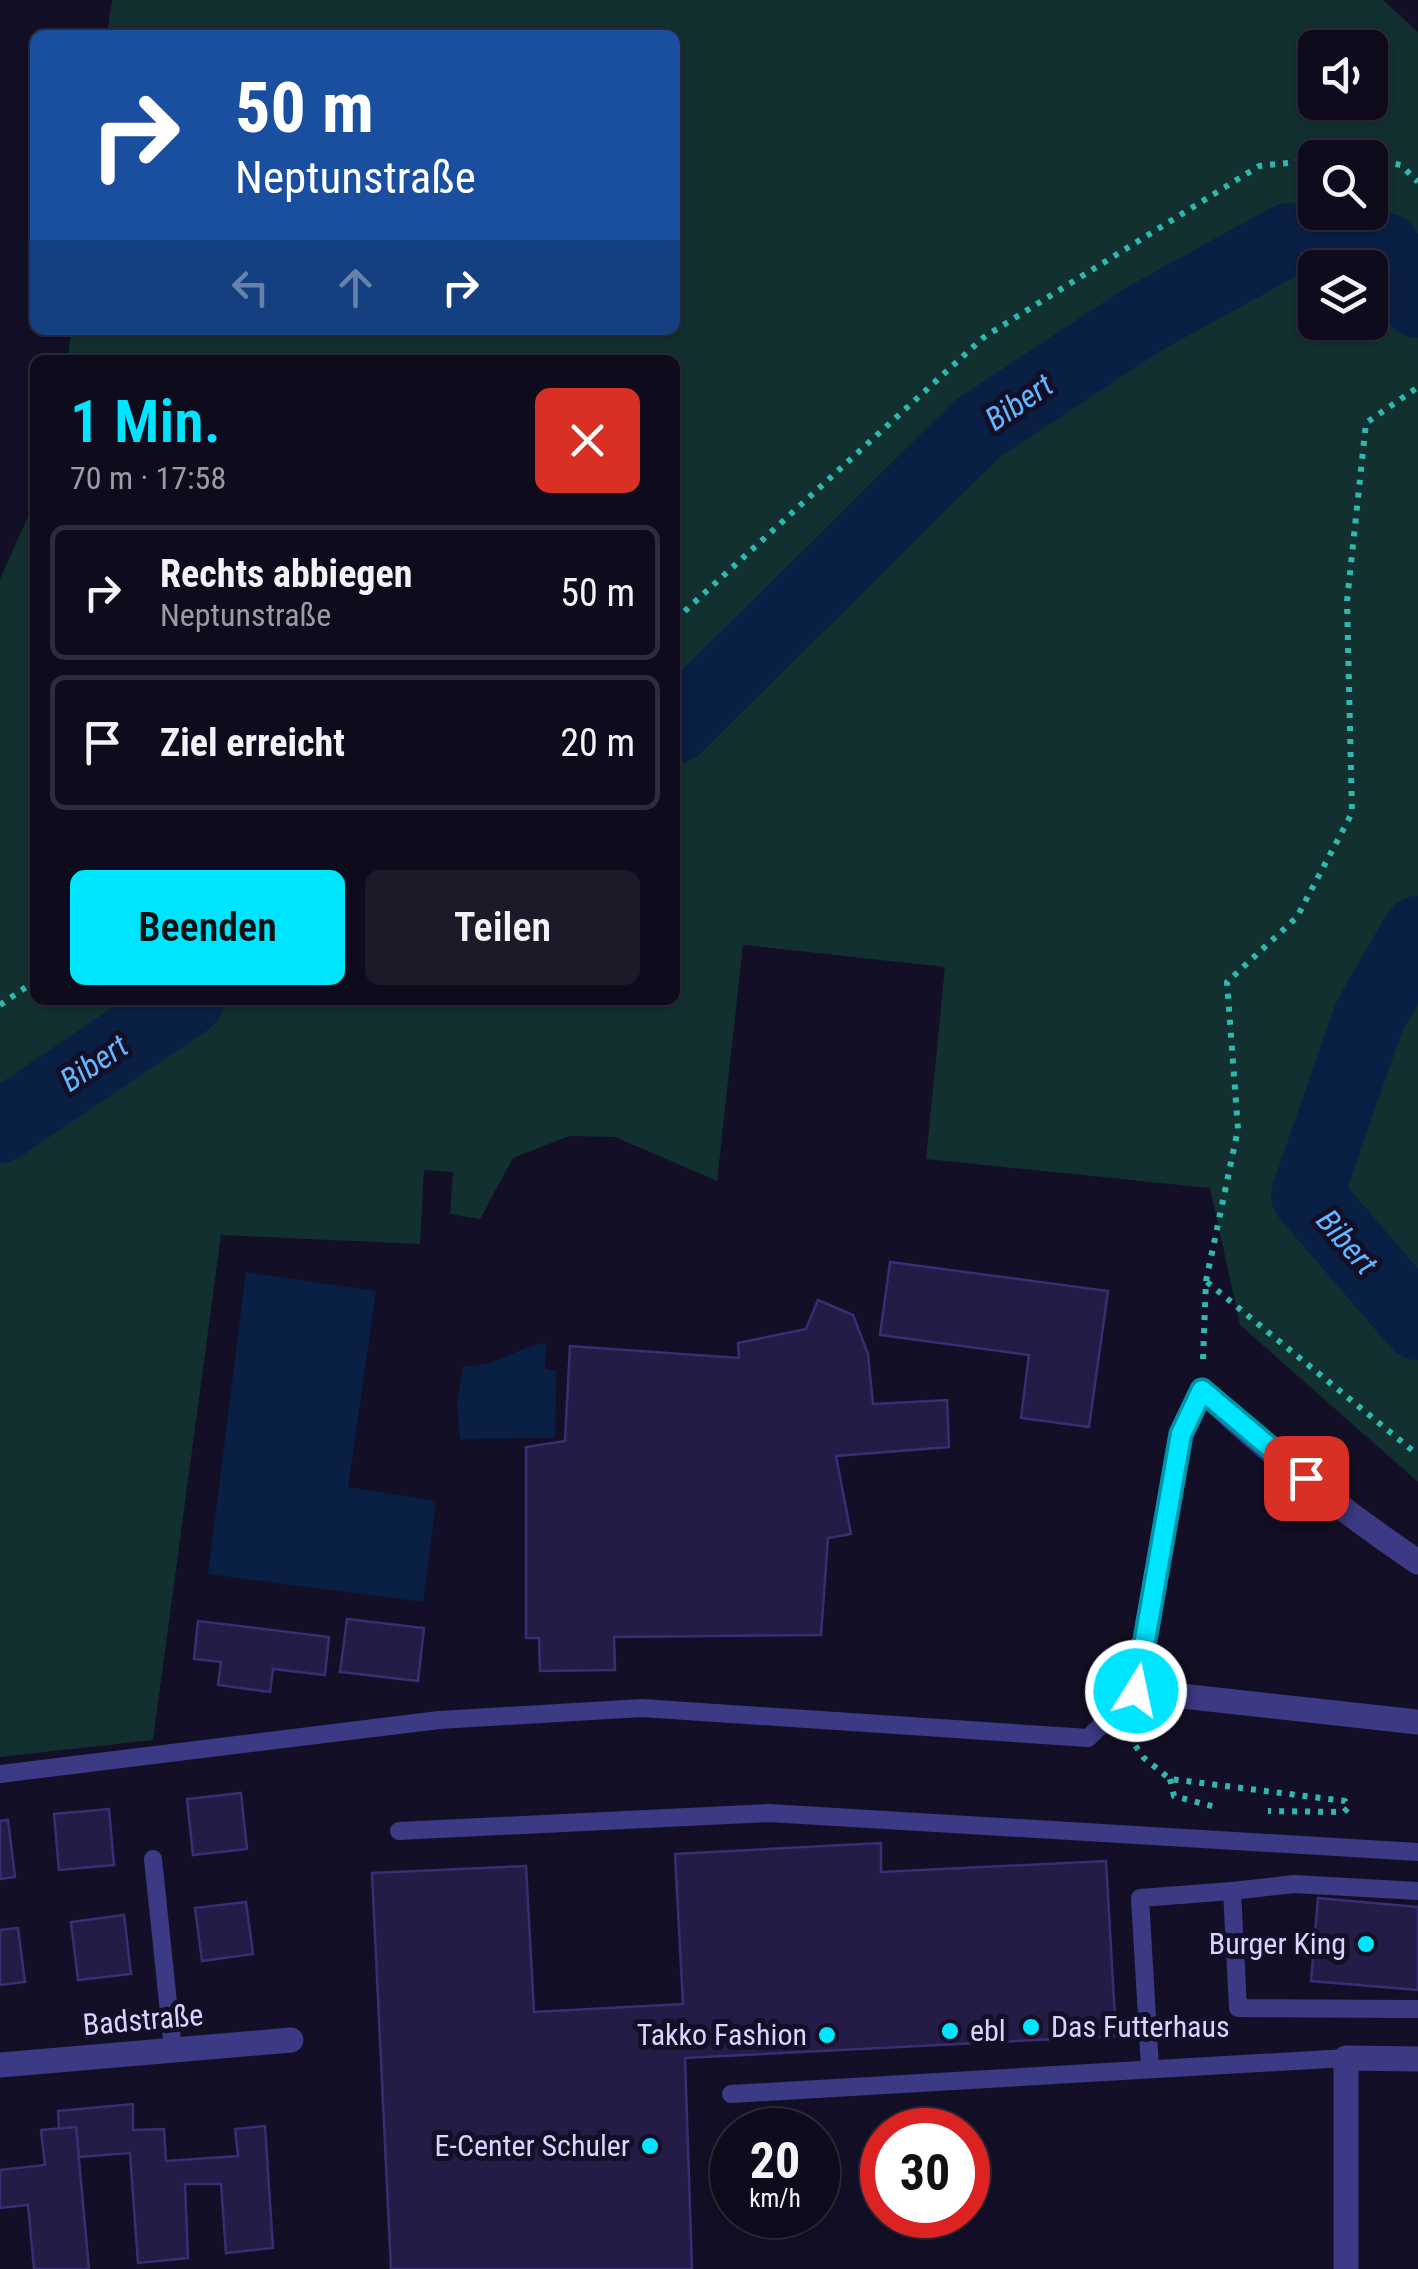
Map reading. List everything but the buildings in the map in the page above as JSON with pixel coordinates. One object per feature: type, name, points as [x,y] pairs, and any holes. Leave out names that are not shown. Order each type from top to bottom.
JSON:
[{"type":"street","points":[[1418,1562],[1369,1529],[1202,1390],[1181,1434],[1136,1691],[1418,1722]]},
{"type":"street","name":"Badstraße","points":[[0,2065],[291,2040]]},
{"type":"street","points":[[1346,2269],[1346,2058],[1418,2060]]},
{"type":"lane","points":[[0,1774],[439,1720],[642,1708],[1088,1738],[1136,1691]]},
{"type":"lane","points":[[399,1831],[769,1813],[1418,1852]]},
{"type":"lane","points":[[154,1859],[173,2050]]},
{"type":"lane","points":[[1150,2068],[1140,1898],[1294,1884],[1418,1891]]},
{"type":"lane","points":[[1232,1891],[1238,2008],[1418,2009]]},
{"type":"lane","points":[[731,2094],[1346,2058]]},
{"type":"path","points":[[680,615],[984,337],[1259,166],[1298,162]]},
{"type":"path","points":[[1388,163],[1401,166],[1418,182]]},
{"type":"path","points":[[1202,1390],[1206,1282],[1238,1129],[1228,982],[1297,916],[1352,812],[1347,601],[1366,422],[1418,387]]},
{"type":"path","points":[[0,1005],[30,984]]},
{"type":"path","points":[[1206,1282],[1418,1455]]},
{"type":"path","points":[[1113,1713],[1144,1758],[1170,1779],[1174,1796],[1223,1810]]},
{"type":"green space","points":[[112,0],[1383,0],[1418,32],[1418,1482],[1240,1325],[1210,1188],[926,1159],[945,967],[743,945],[717,1181],[615,1137],[569,1136],[513,1158],[480,1219],[450,1214],[453,1172],[424,1170],[420,1244],[221,1235],[153,1740],[0,1757],[0,579],[30,512],[30,1005],[680,1005],[680,355],[68,355],[70,335],[680,335],[680,30],[108,30]]},
{"type":"water","points":[[246,1272],[376,1291],[348,1487],[436,1501],[423,1602],[208,1574]]},
{"type":"water","points":[[546,1343],[545,1369],[556,1371],[555,1438],[460,1439],[457,1403],[463,1366],[485,1364]]},
{"type":"waterway","name":"Bibert","points":[[680,723],[977,429],[1142,320],[1289,239],[1385,249],[1418,302]]},
{"type":"waterway","name":"Bibert","points":[[1418,932],[1369,1017],[1307,1195],[1418,1324]]},
{"type":"waterway","name":"Bibert","points":[[0,1127],[181,1005]]},
{"type":"place","name":"Burger King","points":[[1366,1944]]},
{"type":"place","name":"Das Futterhaus","points":[[1031,2027]]},
{"type":"place","name":"ebl","points":[[950,2031]]},
{"type":"place","name":"Takko Fashion","points":[[827,2035]]},
{"type":"place","name":"E-Center Schuler","points":[[650,2146]]},
{"type":"route","points":[[1136,1691],[1181,1434],[1202,1390],[1306,1478]]}]
